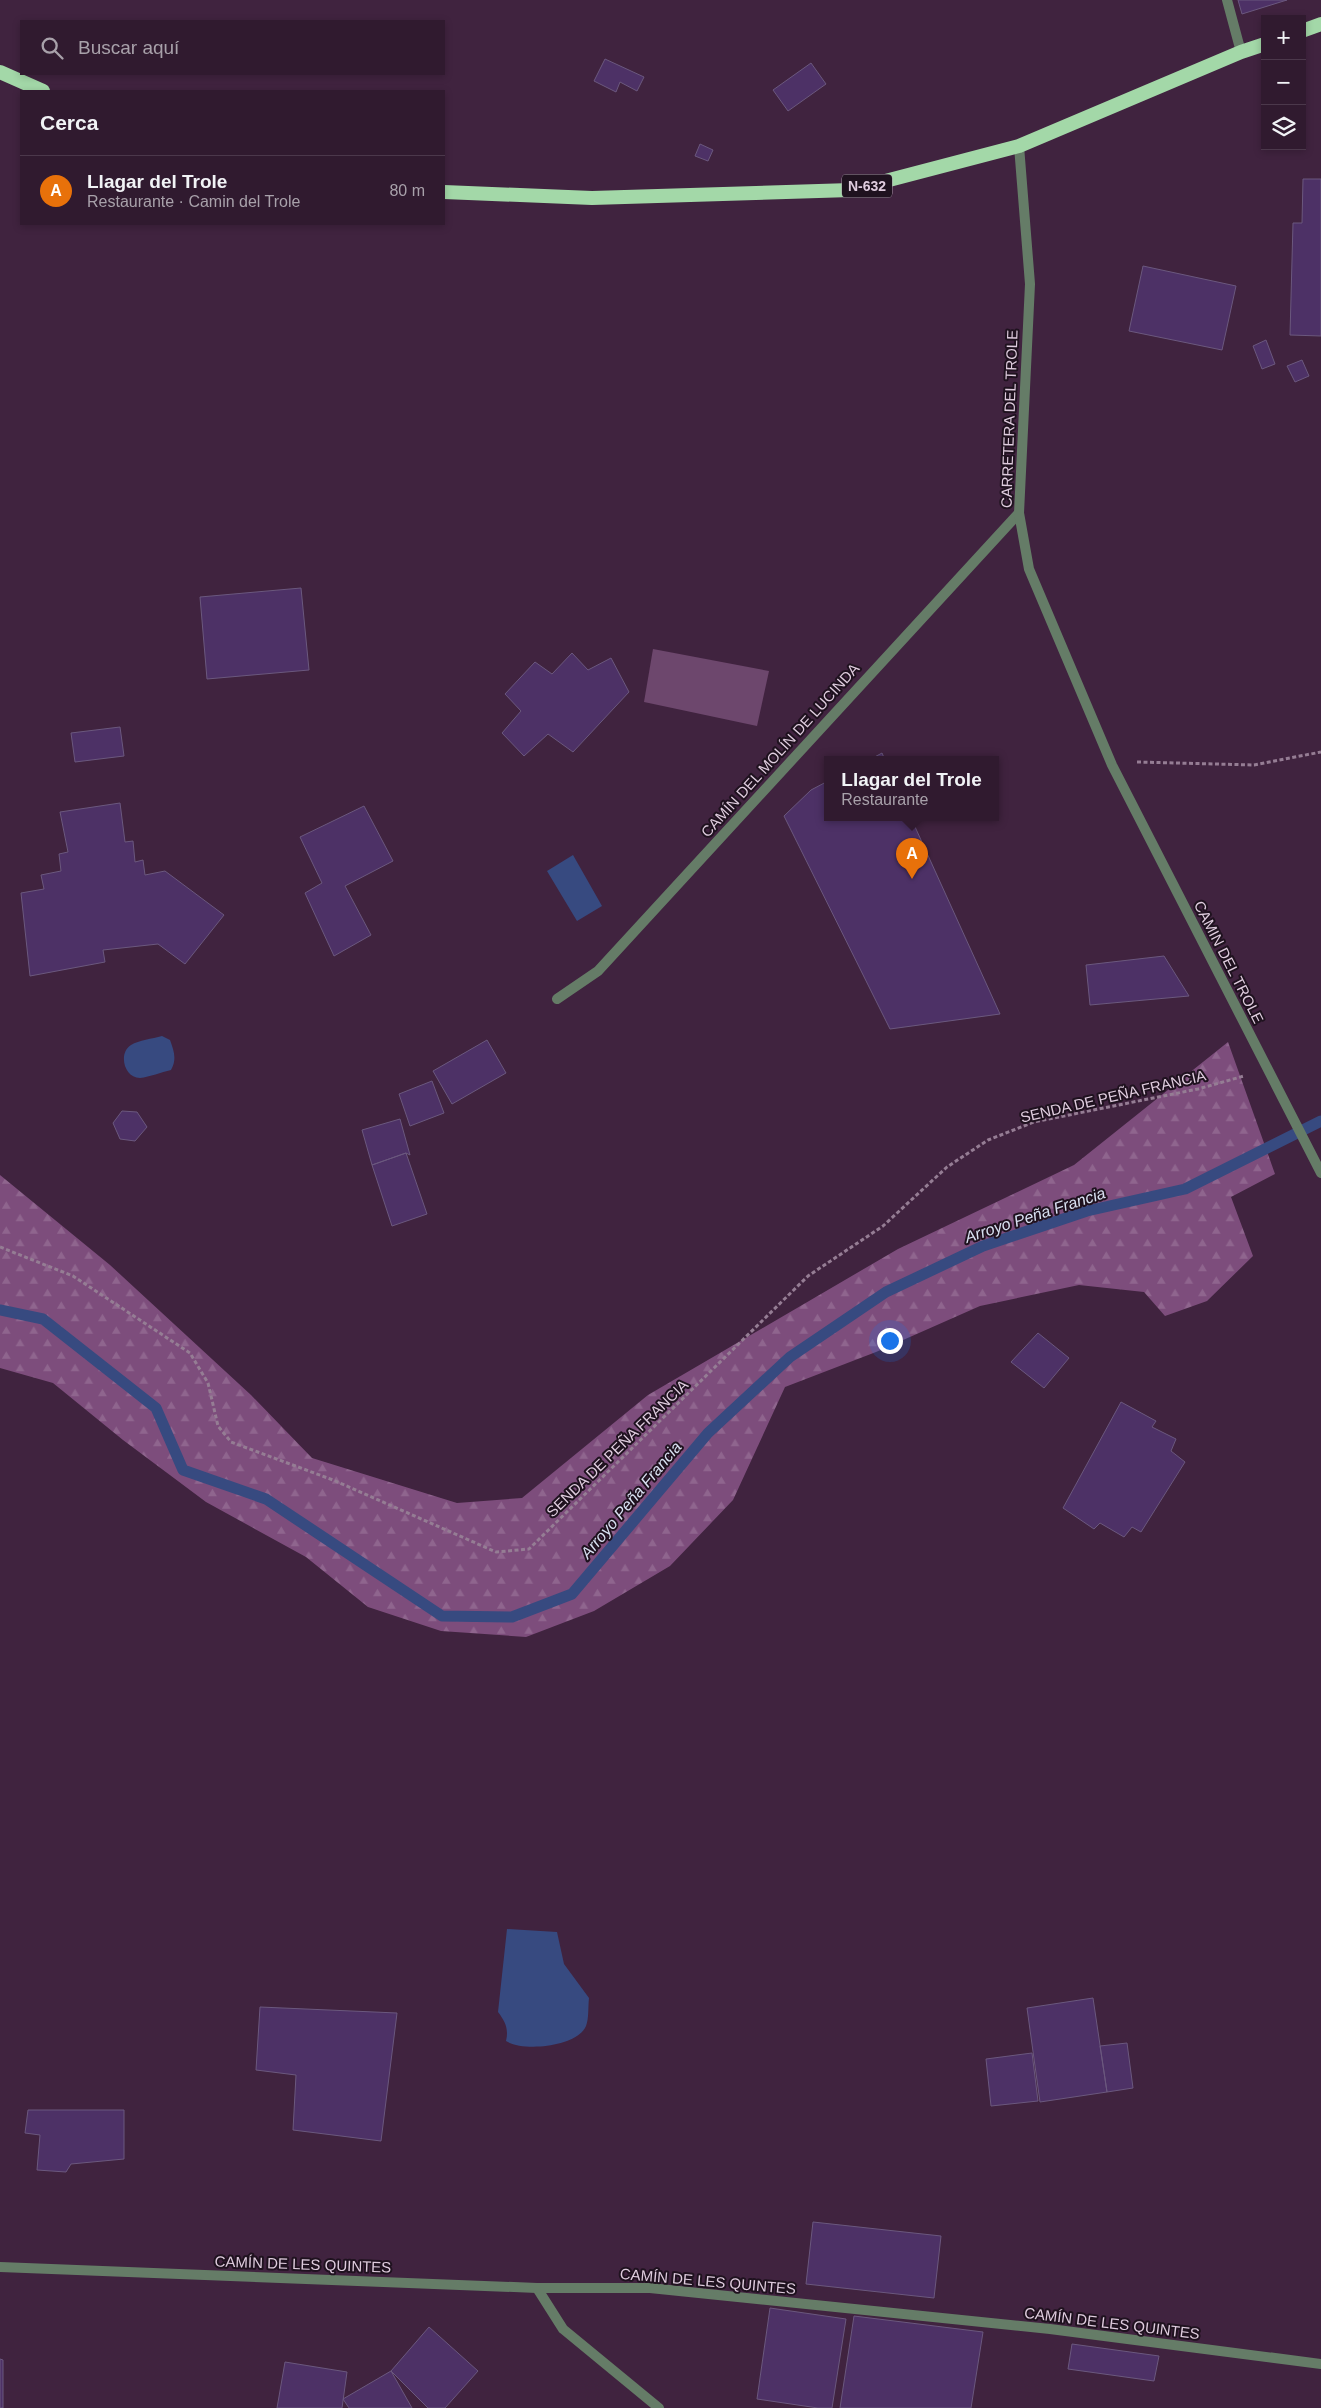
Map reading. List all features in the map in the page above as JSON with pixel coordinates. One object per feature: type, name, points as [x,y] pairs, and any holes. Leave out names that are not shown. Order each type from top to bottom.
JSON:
[{"type":"highway","points":[[1306,30],[1321,24]]},
{"type":"highway","name":"N-632","points":[[445,192],[592,198],[852,190],[1019,146],[1241,52],[1261,45]]},
{"type":"highway","points":[[0,72],[41,90]]},
{"type":"street","points":[[1226,0],[1241,52]]},
{"type":"street","name":"CARRETERA DEL TROLE","points":[[1019,146],[1030,284],[1019,513],[1029,569],[1112,765]]},
{"type":"street","name":"CAMÍN DEL MOLÍN DE LUCINDA","points":[[556,999],[598,971],[1019,513]]},
{"type":"street","name":"CAMIN DEL TROLE","points":[[1112,765],[1319,1168]]},
{"type":"street","name":"CAMÍN DE LES QUINTES","points":[[0,2267],[537,2288],[650,2288],[1050,2330],[1321,2364]]},
{"type":"street","points":[[537,2288],[563,2329],[659,2408]]},
{"type":"path","points":[[1112,765],[1145,760],[1254,765],[1321,752]]},
{"type":"path","name":"SENDA DE PEÑA FRANCIA","points":[[0,1247],[73,1276],[190,1354],[208,1383],[218,1426],[231,1442],[334,1480],[496,1552],[529,1550],[808,1276],[883,1226],[947,1167],[988,1140],[1034,1122],[1198,1089],[1268,1070]]},
{"type":"green space","points":[[1228,1042],[1275,1174],[1231,1197],[1253,1256],[1207,1301],[1165,1316],[1144,1292],[1079,1285],[980,1306],[876,1352],[785,1387],[733,1500],[670,1566],[594,1611],[526,1637],[441,1631],[368,1607],[306,1557],[206,1502],[123,1440],[53,1383],[0,1368],[0,1175],[110,1265],[251,1395],[312,1458],[457,1503],[522,1498],[648,1395],[898,1249],[1074,1165]]},
{"type":"shaded area","points":[[653,649],[769,671],[757,726],[644,702]]},
{"type":"water","points":[[573,855],[602,906],[577,921],[547,871]]},
{"type":"water","points":[[162,1036],[170,1040],[174,1051],[174,1062],[171,1070],[140,1078],[130,1074],[124,1059],[127,1049],[138,1042]]},
{"type":"water","points":[[507,1929],[557,1932],[564,1964],[589,1998],[586,2026],[581,2033],[572,2039],[561,2043],[536,2047],[506,2041],[506,2025],[498,2012]]},
{"type":"building","points":[[1238,0],[1287,0],[1242,14]]},
{"type":"building","points":[[605,59],[644,77],[637,91],[620,82],[616,92],[594,81]]},
{"type":"building","points":[[811,63],[826,84],[788,111],[773,90]]},
{"type":"building","points":[[700,144],[713,150],[708,161],[695,156]]},
{"type":"building","points":[[1303,179],[1321,179],[1321,336],[1290,335],[1293,223],[1302,223]]},
{"type":"building","points":[[1143,266],[1236,286],[1222,350],[1129,331]]},
{"type":"building","points":[[1266,340],[1275,364],[1262,369],[1253,346]]},
{"type":"building","points":[[1302,360],[1309,376],[1295,382],[1287,366]]},
{"type":"building","points":[[301,588],[309,670],[207,679],[200,597]]},
{"type":"building","points":[[572,653],[588,670],[611,658],[629,692],[573,752],[548,734],[524,756],[502,733],[521,711],[505,694],[535,662],[552,674]]},
{"type":"building","points":[[120,727],[124,756],[75,762],[71,733]]},
{"type":"building","points":[[824,783],[824,821],[912,821],[1000,1014],[890,1029],[784,816],[811,790]]},
{"type":"building","points":[[120,803],[125,842],[133,841],[135,862],[143,860],[145,875],[165,871],[224,915],[185,964],[158,944],[103,950],[105,962],[30,976],[21,893],[44,889],[41,875],[61,871],[59,854],[68,852],[60,812]]},
{"type":"building","points":[[364,806],[393,861],[345,886],[371,935],[334,956],[305,893],[322,883],[300,837]]},
{"type":"building","points":[[1164,956],[1189,996],[1090,1005],[1086,965]]},
{"type":"building","points":[[487,1040],[506,1073],[452,1104],[433,1071]]},
{"type":"building","points":[[432,1081],[444,1113],[410,1126],[399,1094]]},
{"type":"building","points":[[122,1111],[137,1112],[147,1127],[135,1141],[120,1139],[113,1123]]},
{"type":"building","points":[[400,1119],[410,1155],[406,1153],[372,1165],[362,1130]]},
{"type":"building","points":[[406,1153],[427,1214],[392,1226],[372,1165]]},
{"type":"building","points":[[1038,1333],[1069,1358],[1044,1388],[1011,1362]]},
{"type":"building","points":[[1121,1402],[1156,1421],[1152,1427],[1176,1439],[1171,1451],[1185,1462],[1141,1532],[1132,1527],[1124,1537],[1100,1523],[1094,1529],[1063,1508]]},
{"type":"building","points":[[1093,1998],[1107,2092],[1040,2102],[1027,2008]]},
{"type":"building","points":[[260,2007],[397,2013],[381,2141],[293,2130],[296,2075],[256,2070]]},
{"type":"building","points":[[1127,2043],[1133,2088],[1107,2092],[1100,2046]]},
{"type":"building","points":[[1032,2053],[1038,2101],[991,2106],[986,2059]]},
{"type":"building","points":[[28,2110],[124,2110],[124,2159],[71,2164],[66,2172],[37,2170],[40,2135],[25,2133]]},
{"type":"building","points":[[813,2222],[941,2236],[934,2298],[806,2284]]},
{"type":"building","points":[[770,2308],[846,2319],[832,2408],[818,2408],[757,2399]]},
{"type":"building","points":[[854,2316],[983,2332],[971,2408],[840,2408]]},
{"type":"building","points":[[429,2327],[478,2371],[445,2408],[428,2408],[391,2371]]},
{"type":"building","points":[[1072,2344],[1159,2356],[1154,2381],[1068,2369]]},
{"type":"building","points":[[0,2359],[3,2360],[3,2408],[0,2408]]},
{"type":"building","points":[[285,2362],[347,2372],[342,2408],[277,2408]]},
{"type":"building","points":[[391,2371],[412,2408],[349,2408],[343,2399]]},
{"type":"waterway","name":"Arroyo Peña Francia","points":[[0,1310],[43,1319],[156,1408],[183,1470],[266,1499],[442,1616],[512,1617],[572,1594],[708,1433],[790,1357],[886,1292],[983,1246],[1087,1211],[1185,1189],[1321,1121]]},
{"type":"place","name":"Llagar del Trole","points":[[912,879]]}]
